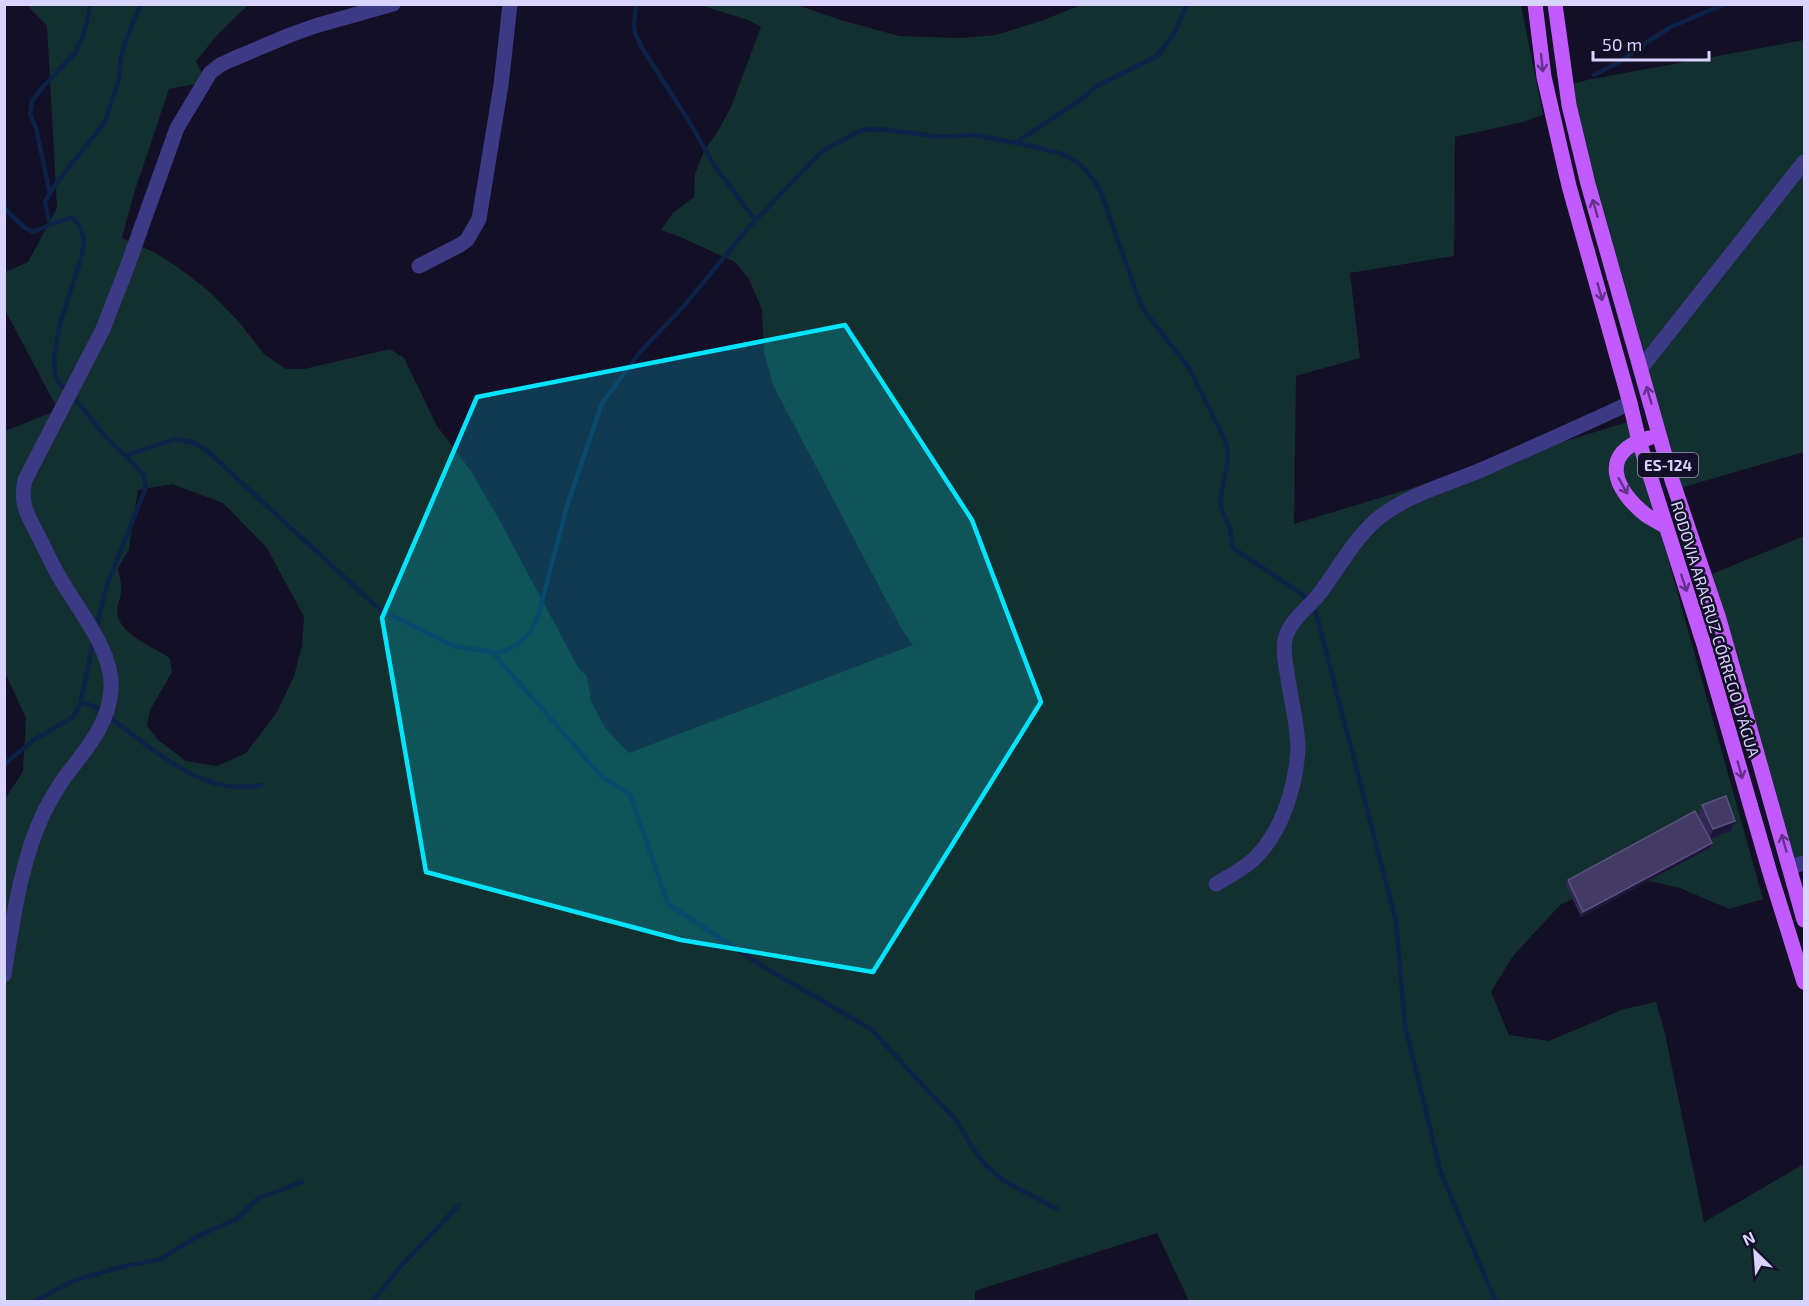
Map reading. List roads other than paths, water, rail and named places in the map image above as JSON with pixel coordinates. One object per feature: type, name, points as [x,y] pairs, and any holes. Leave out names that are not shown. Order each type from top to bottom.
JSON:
[{"type":"main road","name":"RODOVIA ARACRUZ CÓRREGO D'ÁGUA","points":[[1535,4],[1544,77],[1557,141],[1639,441],[1704,645],[1804,982]]},
{"type":"main road","name":"RODOVIA ARACRUZ CÓRREGO D'ÁGUA","points":[[1555,4],[1569,105],[1578,144],[1672,480],[1797,865],[1804,920]]},
{"type":"main road","points":[[1660,435],[1627,447],[1618,456],[1615,466],[1618,477],[1637,507],[1666,527]]},
{"type":"street","points":[[4,975],[14,911],[26,861],[44,812],[66,774],[87,751],[99,731],[108,710],[111,690],[110,668],[97,639],[60,578],[28,516],[23,502],[25,480],[103,329],[177,128],[210,73],[227,62],[290,35],[393,4]]},
{"type":"street","points":[[419,266],[467,240],[479,219],[501,85],[510,4]]},
{"type":"street","points":[[1641,368],[1804,162]]},
{"type":"street","points":[[1216,884],[1256,858],[1270,840],[1281,817],[1293,783],[1298,746],[1286,664],[1287,634],[1319,595],[1360,537],[1389,510],[1410,499],[1630,403]]},
{"type":"waterway","points":[[50,194],[36,128],[30,114],[32,101],[75,53],[83,36],[91,4]]},
{"type":"waterway","points":[[50,225],[45,202],[55,185],[105,122],[119,79],[121,56],[141,4]]},
{"type":"waterway","points":[[636,4],[635,33],[642,48],[714,165],[755,220]]},
{"type":"waterway","points":[[1015,143],[1076,103],[1097,86],[1157,56],[1174,34],[1187,4]]},
{"type":"waterway","points":[[1594,75],[1621,61],[1671,27],[1724,4]]},
{"type":"waterway","points":[[125,456],[175,439],[192,442],[205,449],[379,609],[453,646],[502,652],[515,646],[530,633],[538,616],[567,506],[602,403],[641,351],[683,307],[749,227],[822,151],[862,130],[879,129],[941,137],[974,135],[1062,154],[1077,162],[1087,171],[1100,190],[1139,300],[1146,313],[1189,368],[1225,440],[1228,457],[1221,506],[1230,529],[1233,548],[1302,594],[1316,613],[1396,921],[1405,1026],[1441,1173],[1496,1302]]},
{"type":"waterway","points":[[4,208],[24,227],[33,232],[71,218],[80,227],[84,239],[82,255],[60,324],[54,357],[55,375],[59,383],[103,434],[143,474],[146,487],[107,585],[96,628]]},
{"type":"waterway","points":[[4,766],[34,740],[73,717],[80,705],[93,642]]},
{"type":"waterway","points":[[492,652],[602,777],[630,794],[668,904],[762,966],[871,1029],[956,1120],[985,1165],[1004,1181],[1057,1209]]},
{"type":"waterway","points":[[81,702],[95,707],[164,758],[202,779],[222,785],[243,787],[261,785]]},
{"type":"waterway","points":[[33,1302],[75,1280],[125,1266],[158,1260],[202,1234],[235,1220],[259,1198],[302,1182]]},
{"type":"waterway","points":[[372,1302],[401,1266],[459,1205]]}]
